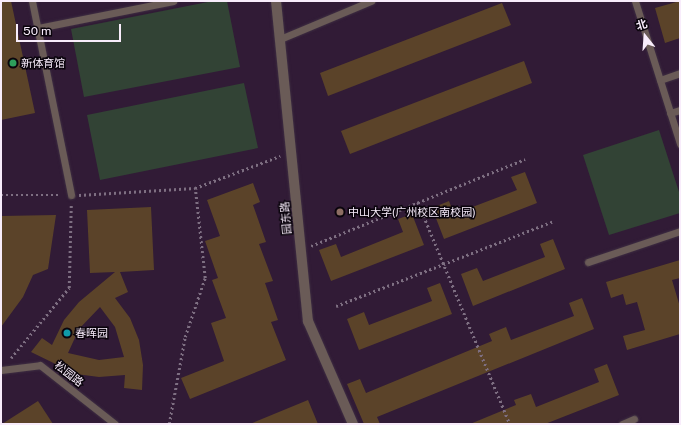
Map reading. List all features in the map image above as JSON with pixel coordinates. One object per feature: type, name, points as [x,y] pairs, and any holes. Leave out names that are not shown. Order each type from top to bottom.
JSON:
[{"type":"street","name":"园东路","points":[[276,1],[308,320],[352,424]]},
{"type":"lane","points":[[32,1],[71,195]]},
{"type":"lane","points":[[38,28],[173,1]]},
{"type":"lane","points":[[280,39],[371,1]]},
{"type":"lane","points":[[635,1],[680,144]]},
{"type":"lane","points":[[660,80],[680,74]]},
{"type":"lane","points":[[670,113],[680,110]]},
{"type":"lane","points":[[588,262],[680,231]]},
{"type":"lane","name":"松园路","points":[[3,367],[40,365],[115,424]]},
{"type":"lane","points":[[622,424],[634,419]]},
{"type":"path","points":[[1,195],[71,195],[195,188],[292,152]]},
{"type":"path","points":[[301,249],[525,159]]},
{"type":"path","points":[[169,424],[185,337],[205,278],[195,188]]},
{"type":"path","points":[[3,367],[69,288],[71,195]]},
{"type":"path","points":[[418,202],[510,424]]},
{"type":"path","points":[[336,306],[552,222]]},
{"type":"shaded area","name":"中山大学(广州校区南校园)","points":[[1,1],[680,1],[680,424],[1,424]]},
{"type":"green space","points":[[213,1],[227,1],[240,67],[84,97],[71,29]]},
{"type":"green space","points":[[244,83],[258,148],[100,180],[87,115]]},
{"type":"green space","points":[[659,130],[680,195],[680,213],[609,235],[583,155]]},
{"type":"building","name":"新体育馆","points":[[1,1],[11,1],[35,113],[1,120]]},
{"type":"building","points":[[680,1],[680,38],[665,43],[655,8]]},
{"type":"building","points":[[502,3],[511,25],[328,96],[320,73]]},
{"type":"building","points":[[524,61],[532,83],[350,154],[341,131]]},
{"type":"building","points":[[525,172],[537,203],[444,239],[432,208],[449,201],[454,214],[517,190],[511,177]]},
{"type":"building","points":[[253,183],[260,202],[253,205],[266,242],[259,244],[273,281],[265,283],[278,320],[271,322],[286,360],[190,399],[181,378],[224,361],[211,323],[226,318],[212,280],[218,278],[205,241],[220,236],[207,200]]},
{"type":"building","points":[[151,207],[154,270],[120,272],[128,292],[115,298],[130,318],[139,340],[143,365],[142,390],[124,388],[125,375],[99,377],[76,374],[31,352],[42,338],[52,345],[64,320],[79,302],[115,272],[90,273],[87,210]],"holes":[[[100,307],[115,327],[124,357],[99,360],[68,353],[79,329]]]},
{"type":"building","points":[[412,214],[424,245],[331,281],[319,250],[336,244],[341,257],[403,232],[398,219]]},
{"type":"building","points":[[56,215],[48,269],[33,275],[23,297],[1,327],[1,216]]},
{"type":"building","points":[[553,239],[565,269],[473,306],[461,274],[477,268],[483,281],[545,257],[540,244]]},
{"type":"building","points":[[680,260],[680,278],[672,280],[680,307],[680,334],[627,350],[623,336],[645,330],[637,302],[626,305],[623,294],[611,298],[606,282]]},
{"type":"building","points":[[440,283],[452,314],[359,350],[347,319],[364,312],[369,325],[432,301],[427,288]]},
{"type":"building","points":[[582,298],[594,329],[377,417],[380,424],[364,424],[347,384],[360,379],[366,393],[492,341],[489,334],[506,327],[511,340],[574,316],[569,303]]},
{"type":"building","points":[[607,364],[619,395],[545,424],[470,424],[516,405],[514,400],[531,394],[536,407],[599,382],[594,369]]},
{"type":"building","points":[[308,400],[318,424],[250,424]]},
{"type":"building","points":[[38,401],[53,424],[2,424]]},
{"type":"place","name":"新体育馆","points":[[13,63]]},
{"type":"place","name":"中山大学(广州校区南校园)","points":[[340,212]]},
{"type":"place","name":"春晖园","points":[[67,333]]}]
